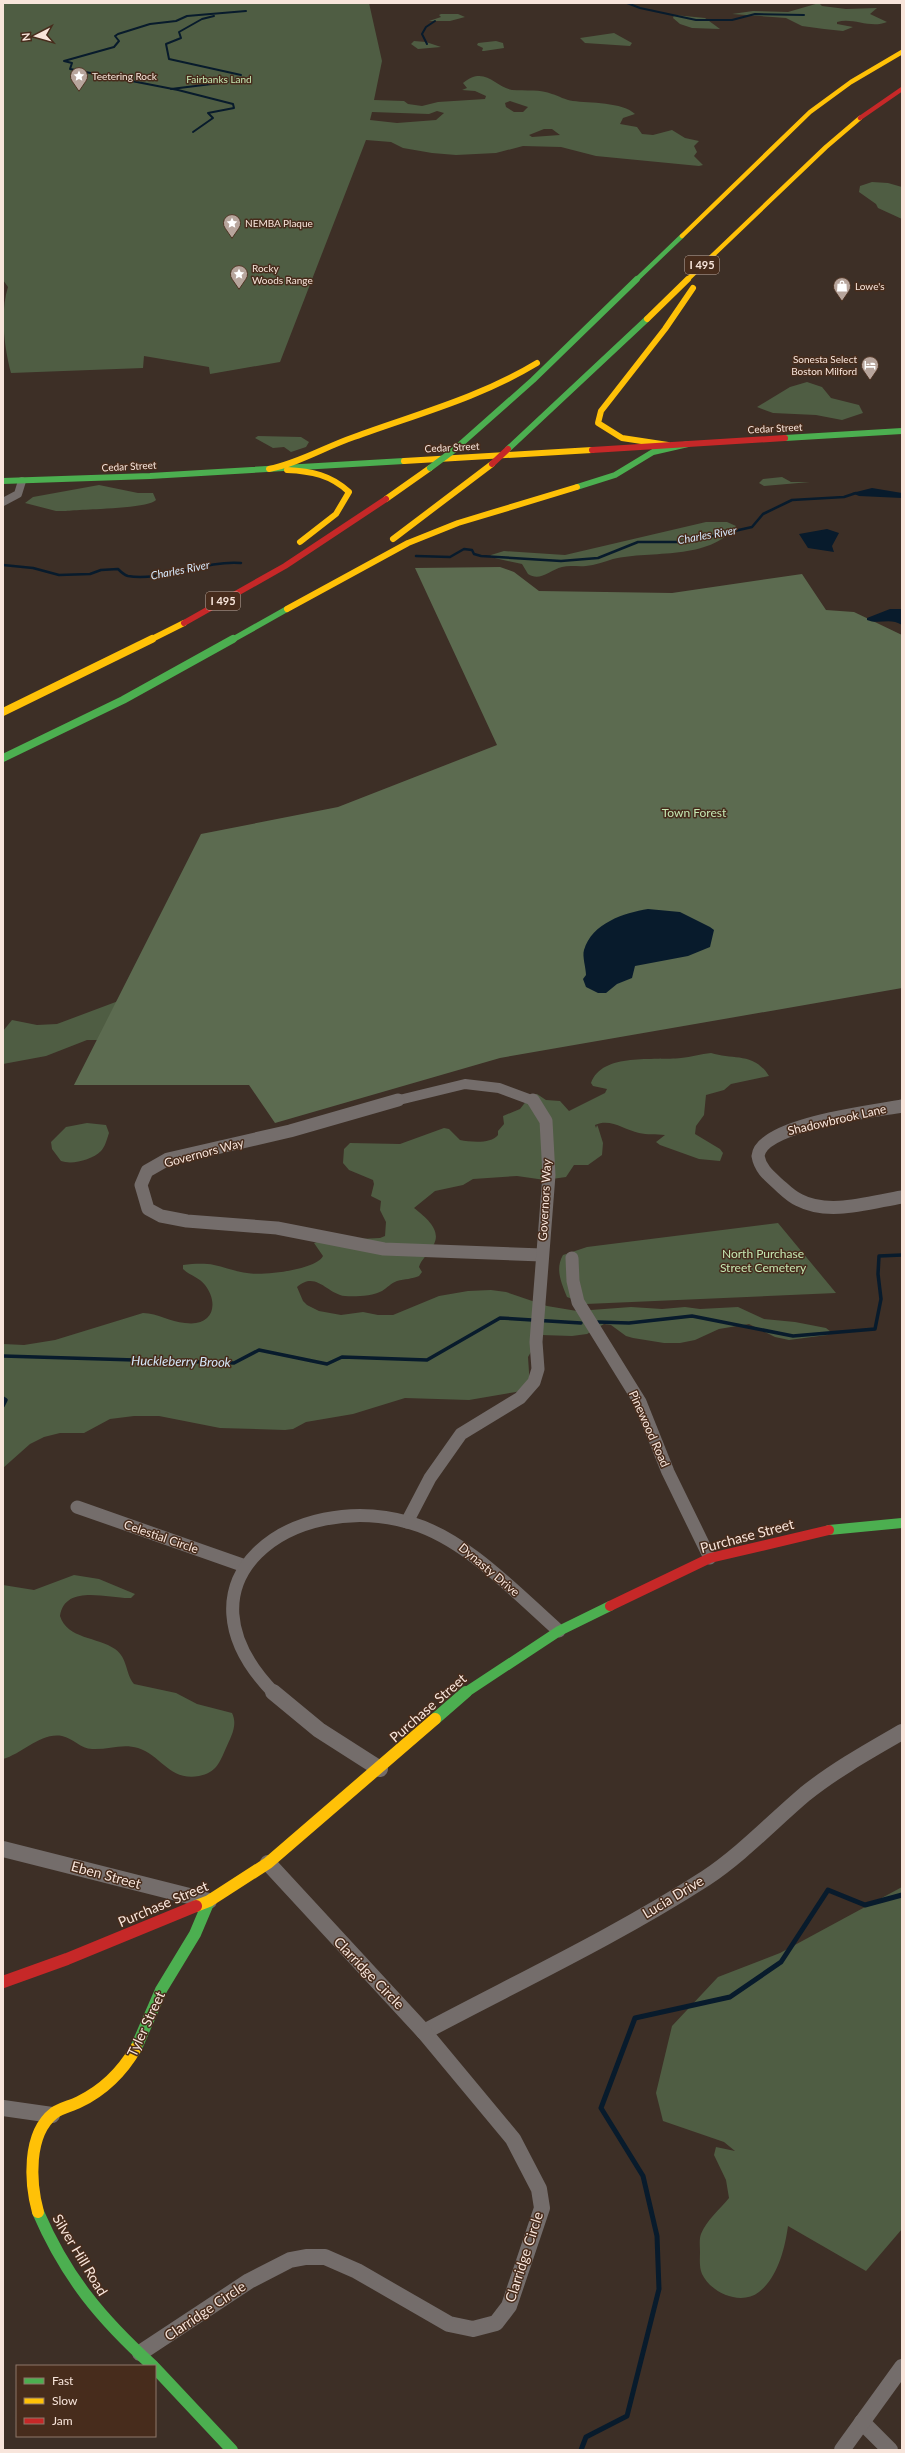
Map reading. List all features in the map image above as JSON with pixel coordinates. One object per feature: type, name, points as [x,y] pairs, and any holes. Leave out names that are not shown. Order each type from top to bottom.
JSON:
[{"type":"main road","name":"I 495","points":[[3,712],[72,679],[212,607],[284,567],[430,468],[454,450],[504,407],[590,326],[810,112],[852,82],[902,52]]},
{"type":"main road","name":"I 495","points":[[3,758],[123,700],[276,614],[402,533],[492,464],[547,415],[732,236],[846,129],[902,89]]},
{"type":"main road","points":[[600,441],[598,423],[601,411],[666,329],[691,290],[732,236]]},
{"type":"main road","points":[[270,469],[299,463],[336,445],[447,408],[490,391],[534,365],[590,326]]},
{"type":"main road","points":[[598,423],[607,433],[620,439],[668,445]]},
{"type":"main road","name":"Cedar Street","points":[[3,481],[330,466],[600,441],[619,448],[902,431]]},
{"type":"main road","points":[[276,614],[381,556],[428,534],[606,478],[625,470],[653,452],[688,444]]},
{"type":"main road","points":[[330,466],[328,455],[336,445]]},
{"type":"main road","points":[[606,478],[624,463],[624,458],[619,448]]},
{"type":"main road","points":[[212,607],[290,551],[336,513],[347,499],[349,492],[348,464]]},
{"type":"main road","points":[[270,469],[324,474],[338,480],[349,492]]},
{"type":"main road","name":"Purchase Street","points":[[3,1982],[67,1959],[209,1902],[268,1862],[380,1769],[474,1685],[558,1631],[710,1558],[828,1530],[902,1522]]},
{"type":"main road","name":"Tyler Street","points":[[52,2115],[98,2093],[109,2084],[128,2063],[144,2034],[161,1990],[195,1934],[209,1902]]},
{"type":"main road","name":"Silver Hill Road","points":[[52,2115],[40,2133],[33,2160],[33,2179],[37,2208],[44,2227],[83,2292],[110,2327],[152,2365]]},
{"type":"main road","points":[[156,2369],[232,2450]]},
{"type":"street","points":[[3,502],[18,494],[22,481]]},
{"type":"street","name":"Governors Way","points":[[407,1522],[430,1478],[461,1434],[520,1398],[534,1382],[538,1369],[536,1342],[548,1175],[546,1121],[533,1100],[499,1088],[465,1084],[433,1090],[290,1131],[168,1159],[147,1171],[140,1185],[148,1209],[161,1216],[187,1221],[277,1228],[384,1249],[542,1255]]},
{"type":"street","name":"Shadowbrook Lane","points":[[902,1106],[823,1122],[783,1133],[763,1144],[758,1156],[765,1171],[792,1196],[811,1205],[832,1206],[902,1197]]},
{"type":"street","name":"Pinewood Road","points":[[572,1258],[573,1281],[578,1302],[640,1402],[668,1472],[710,1558]]},
{"type":"street","name":"Celestial Circle","points":[[77,1507],[245,1566]]},
{"type":"street","name":"Dynasty Drive","points":[[380,1769],[304,1720],[282,1703],[258,1673],[239,1643],[231,1621],[232,1598],[240,1574],[256,1551],[284,1532],[310,1521],[335,1515],[362,1514],[407,1522],[440,1534],[463,1546],[558,1631]]},
{"type":"street","name":"Lucia Drive","points":[[424,2032],[651,1912],[700,1881],[754,1840],[806,1794],[858,1757],[902,1732]]},
{"type":"street","name":"Eben Street","points":[[3,1849],[209,1902]]},
{"type":"street","name":"Clarridge Circle","points":[[140,2353],[249,2281],[290,2260],[306,2257],[325,2257],[357,2271],[411,2304],[449,2324],[473,2329],[496,2323],[509,2306],[542,2208],[539,2188],[513,2139],[424,2032],[268,1862]]},
{"type":"street","points":[[3,2108],[52,2115]]},
{"type":"street","points":[[842,2450],[902,2367]]},
{"type":"street","points":[[862,2422],[890,2450]]},
{"type":"green space","name":"Fairbanks Land","points":[[3,3],[369,3],[382,61],[374,100],[404,101],[408,104],[422,106],[438,102],[485,99],[486,96],[475,91],[462,90],[467,88],[463,83],[478,76],[489,79],[512,90],[543,91],[565,99],[622,107],[635,114],[623,118],[620,124],[637,127],[642,134],[653,135],[672,130],[685,138],[699,141],[694,146],[697,152],[694,156],[703,165],[699,166],[596,156],[561,147],[523,146],[496,153],[456,155],[403,148],[391,142],[366,140],[280,362],[210,374],[209,367],[144,356],[143,368],[11,373],[6,352],[4,330],[4,307],[8,287],[3,280]],"holes":[[[510,101],[528,107],[523,112],[514,112],[506,107],[505,103]],[[437,111],[444,113],[436,120],[397,123],[370,120],[372,112],[429,114]],[[544,129],[552,129],[560,135],[532,137],[529,135]]]},
{"type":"green space","points":[[819,3],[822,6],[846,9],[877,8],[870,14],[887,22],[881,24],[868,24],[849,21],[837,22],[837,24],[853,27],[843,31],[802,26],[786,18],[732,14],[753,11],[788,12]]},
{"type":"green space","points":[[458,14],[465,17],[450,21],[429,21],[441,17],[439,15]]},
{"type":"green space","points":[[674,15],[705,18],[720,29],[692,28],[680,24],[673,18]]},
{"type":"green space","points":[[614,33],[632,43],[630,46],[585,43],[580,38]]},
{"type":"green space","points":[[414,41],[426,42],[441,47],[418,49],[411,44]]},
{"type":"green space","points":[[496,41],[503,43],[504,48],[482,51],[483,48],[477,45],[478,43]]},
{"type":"green space","points":[[872,182],[888,183],[902,187],[902,219],[878,208],[876,204],[859,192],[860,186]]},
{"type":"green space","points":[[807,382],[822,387],[831,398],[859,405],[863,413],[842,420],[816,415],[773,413],[757,407],[790,387]]},
{"type":"green space","points":[[258,436],[301,437],[309,442],[306,447],[291,452],[284,447],[273,448],[255,438]]},
{"type":"green space","points":[[782,477],[791,482],[810,482],[764,486],[759,483],[763,479]]},
{"type":"green space","points":[[99,485],[138,493],[153,493],[156,500],[150,503],[128,507],[66,511],[56,511],[25,503],[33,497]]},
{"type":"green space","points":[[706,522],[727,522],[736,526],[725,537],[711,545],[696,549],[679,552],[628,556],[586,566],[565,566],[537,577],[528,574],[522,564],[490,557],[491,555],[504,551],[565,555]]},
{"type":"green space","name":"Town Forest","points":[[500,567],[514,572],[539,591],[672,593],[802,574],[826,610],[854,612],[902,635],[902,988],[500,1058],[275,1123],[249,1085],[74,1085],[201,834],[338,807],[497,745],[415,568]]},
{"type":"green space","points":[[121,1000],[108,1040],[87,1040],[46,1056],[3,1064],[3,1031],[12,1020],[37,1025],[57,1024]]},
{"type":"green space","points":[[711,1053],[750,1060],[763,1068],[769,1076],[731,1084],[724,1090],[706,1095],[704,1115],[696,1126],[695,1134],[720,1149],[723,1153],[720,1161],[699,1159],[660,1145],[656,1142],[665,1135],[642,1134],[617,1125],[601,1123],[595,1125],[596,1128],[597,1125],[598,1127],[603,1143],[602,1155],[588,1165],[574,1165],[566,1177],[545,1180],[517,1176],[473,1179],[463,1185],[435,1191],[414,1208],[431,1224],[436,1235],[436,1240],[433,1246],[420,1264],[419,1267],[422,1272],[419,1276],[397,1281],[378,1293],[364,1296],[345,1296],[321,1284],[310,1281],[304,1282],[297,1287],[303,1301],[307,1305],[319,1311],[341,1315],[363,1312],[378,1315],[393,1315],[439,1296],[468,1291],[491,1290],[506,1292],[547,1306],[577,1311],[631,1307],[662,1309],[685,1307],[700,1309],[738,1307],[764,1319],[795,1322],[826,1328],[831,1332],[827,1335],[789,1340],[775,1337],[749,1324],[719,1329],[695,1340],[680,1343],[664,1343],[626,1336],[611,1325],[604,1324],[587,1334],[572,1336],[541,1335],[528,1357],[530,1387],[516,1392],[469,1400],[405,1398],[353,1414],[306,1422],[293,1429],[285,1430],[220,1428],[159,1416],[134,1416],[110,1419],[84,1433],[60,1433],[44,1437],[30,1444],[3,1468],[3,1344],[24,1345],[55,1340],[143,1313],[154,1314],[185,1323],[202,1322],[211,1313],[212,1300],[210,1293],[200,1280],[183,1269],[183,1265],[206,1264],[254,1274],[276,1273],[300,1268],[318,1261],[323,1256],[314,1243],[320,1241],[380,1238],[385,1236],[386,1222],[380,1210],[381,1201],[371,1196],[374,1184],[373,1180],[349,1170],[343,1163],[344,1149],[350,1143],[400,1144],[444,1128],[449,1129],[460,1140],[475,1142],[491,1140],[498,1135],[498,1131],[504,1124],[503,1116],[520,1109],[531,1095],[537,1094],[546,1100],[560,1101],[569,1111],[605,1093],[607,1089],[593,1086],[591,1083],[597,1073],[606,1066],[617,1062],[630,1060],[670,1059]]},
{"type":"green space","points":[[87,1123],[106,1125],[109,1133],[106,1143],[102,1149],[92,1157],[82,1161],[61,1161],[52,1149],[51,1142],[66,1127]]},
{"type":"green space","name":"North Purchase Street Cemetery","points":[[778,1223],[836,1293],[586,1304],[567,1297],[561,1281],[559,1265],[563,1255],[587,1247]]},
{"type":"green space","points":[[74,1575],[99,1579],[135,1594],[131,1598],[89,1595],[70,1599],[64,1606],[60,1616],[64,1624],[69,1629],[84,1637],[108,1645],[115,1649],[122,1657],[134,1684],[176,1693],[197,1704],[232,1713],[234,1717],[234,1726],[232,1735],[222,1758],[213,1770],[205,1775],[199,1776],[189,1777],[180,1775],[166,1767],[153,1756],[138,1748],[121,1746],[88,1749],[62,1736],[47,1737],[39,1740],[3,1759],[3,1585],[34,1590]]},
{"type":"green space","points":[[902,1887],[902,2229],[866,2271],[788,2226],[780,2262],[766,2286],[752,2296],[744,2298],[719,2292],[706,2281],[702,2274],[700,2266],[700,2241],[701,2234],[706,2224],[729,2198],[726,2180],[714,2155],[716,2147],[735,2151],[724,2142],[663,2121],[656,2093],[672,2026],[718,1977],[780,1953]]},
{"type":"water","points":[[872,488],[902,493],[902,498],[859,496],[852,493]]},
{"type":"water","points":[[827,529],[839,533],[832,546],[834,552],[808,548],[799,534]]},
{"type":"water","points":[[890,609],[902,609],[902,625],[889,621],[876,622],[867,620],[867,618]]},
{"type":"water","points":[[648,909],[680,912],[710,927],[714,930],[710,947],[688,956],[635,966],[632,978],[617,984],[606,993],[598,993],[586,987],[583,979],[586,975],[584,950],[594,933],[601,926],[619,917]]},
{"type":"waterway","points":[[627,3],[640,8],[696,20],[732,20],[755,14],[804,15]]},
{"type":"waterway","points":[[172,89],[70,69],[72,63],[64,61],[114,47],[119,41],[115,36],[118,34],[150,24],[176,21],[187,16],[246,11]]},
{"type":"waterway","points":[[214,16],[202,19],[179,32],[181,38],[166,44],[169,59],[241,75]]},
{"type":"waterway","points":[[427,44],[422,34],[426,27],[435,21]]},
{"type":"waterway","points":[[172,89],[228,82]]},
{"type":"waterway","points":[[172,89],[233,104],[234,108],[208,113],[213,118],[193,132]]},
{"type":"waterway","name":"Charles River","points":[[416,556],[450,557],[464,549],[472,550],[474,554],[481,556],[561,561],[598,558],[638,542],[686,542],[752,527],[763,514],[792,500],[844,497],[856,493]]},
{"type":"waterway","name":"Charles River","points":[[3,565],[33,568],[59,575],[90,574],[101,570],[118,569],[127,576],[141,577],[168,574],[212,565],[241,563]]},
{"type":"waterway","name":"Huckleberry Brook","points":[[598,1322],[629,1323],[692,1316],[793,1336],[875,1329],[881,1299],[878,1274],[879,1256],[902,1255]]},
{"type":"waterway","name":"Huckleberry Brook","points":[[3,1356],[234,1363],[259,1350],[327,1364],[342,1357],[427,1360],[500,1318],[581,1323]]},
{"type":"waterway","name":"Huckleberry Brook","points":[[3,1398],[6,1400],[3,1406]]},
{"type":"waterway","points":[[581,2450],[586,2437],[627,2416],[659,2289],[657,2236],[643,2176],[601,2108],[635,2018],[730,1997],[781,1962],[828,1890],[865,1905],[902,1895]]},
{"type":"traffic: fast","points":[[454,450],[533,380],[682,236]]},
{"type":"traffic: fast","points":[[508,449],[647,319]]},
{"type":"traffic: fast","points":[[785,438],[902,431]]},
{"type":"traffic: fast","points":[[577,487],[615,475],[653,452],[688,444]]},
{"type":"traffic: fast","points":[[430,468],[454,450]]},
{"type":"traffic: fast","points":[[3,481],[150,476],[404,461]]},
{"type":"traffic: fast","points":[[3,758],[123,700],[287,609]]},
{"type":"traffic: fast","points":[[829,1530],[902,1523]]},
{"type":"traffic: fast","points":[[435,1719],[474,1685],[559,1631],[610,1606]]},
{"type":"traffic: fast","points":[[136,2048],[161,1990],[195,1934],[209,1901]]},
{"type":"traffic: fast","points":[[38,2212],[60,2257],[89,2301],[110,2326],[152,2365]]},
{"type":"traffic: fast","points":[[156,2369],[232,2450]]},
{"type":"traffic: slow","points":[[682,236],[810,112],[851,82],[902,52]]},
{"type":"traffic: slow","points":[[647,319],[826,147],[860,118]]},
{"type":"traffic: slow","points":[[668,445],[630,441],[613,435],[598,423],[601,411],[665,329],[693,288]]},
{"type":"traffic: slow","points":[[269,469],[280,467],[343,441],[471,397],[515,376],[537,363]]},
{"type":"traffic: slow","points":[[404,461],[592,450]]},
{"type":"traffic: slow","points":[[393,539],[492,464]]},
{"type":"traffic: slow","points":[[386,499],[430,468]]},
{"type":"traffic: slow","points":[[287,470],[321,474],[336,481],[349,492],[336,514],[300,542]]},
{"type":"traffic: slow","points":[[287,609],[408,543],[458,523],[577,487]]},
{"type":"traffic: slow","points":[[3,712],[184,623]]},
{"type":"traffic: slow","points":[[196,1906],[209,1901],[268,1863],[435,1719]]},
{"type":"traffic: slow","points":[[38,2212],[33,2189],[33,2162],[39,2135],[45,2124],[52,2115],[61,2109],[88,2097],[105,2086],[119,2073],[136,2048]]},
{"type":"traffic: jam","points":[[860,118],[902,89]]},
{"type":"traffic: jam","points":[[592,450],[785,438]]},
{"type":"traffic: jam","points":[[492,464],[508,449]]},
{"type":"traffic: jam","points":[[184,623],[285,566],[386,499]]},
{"type":"traffic: jam","points":[[610,1606],[710,1558],[829,1530]]},
{"type":"traffic: jam","points":[[3,1982],[67,1959],[196,1906]]},
{"type":"place","name":"Teetering Rock","points":[[79,91]]},
{"type":"place","name":"NEMBA Plaque","points":[[232,238]]},
{"type":"place","name":"Rocky Woods Range","points":[[239,289]]},
{"type":"place","name":"Lowe's","points":[[842,301]]},
{"type":"place","name":"Sonesta Select Boston Milford","points":[[870,380]]}]
